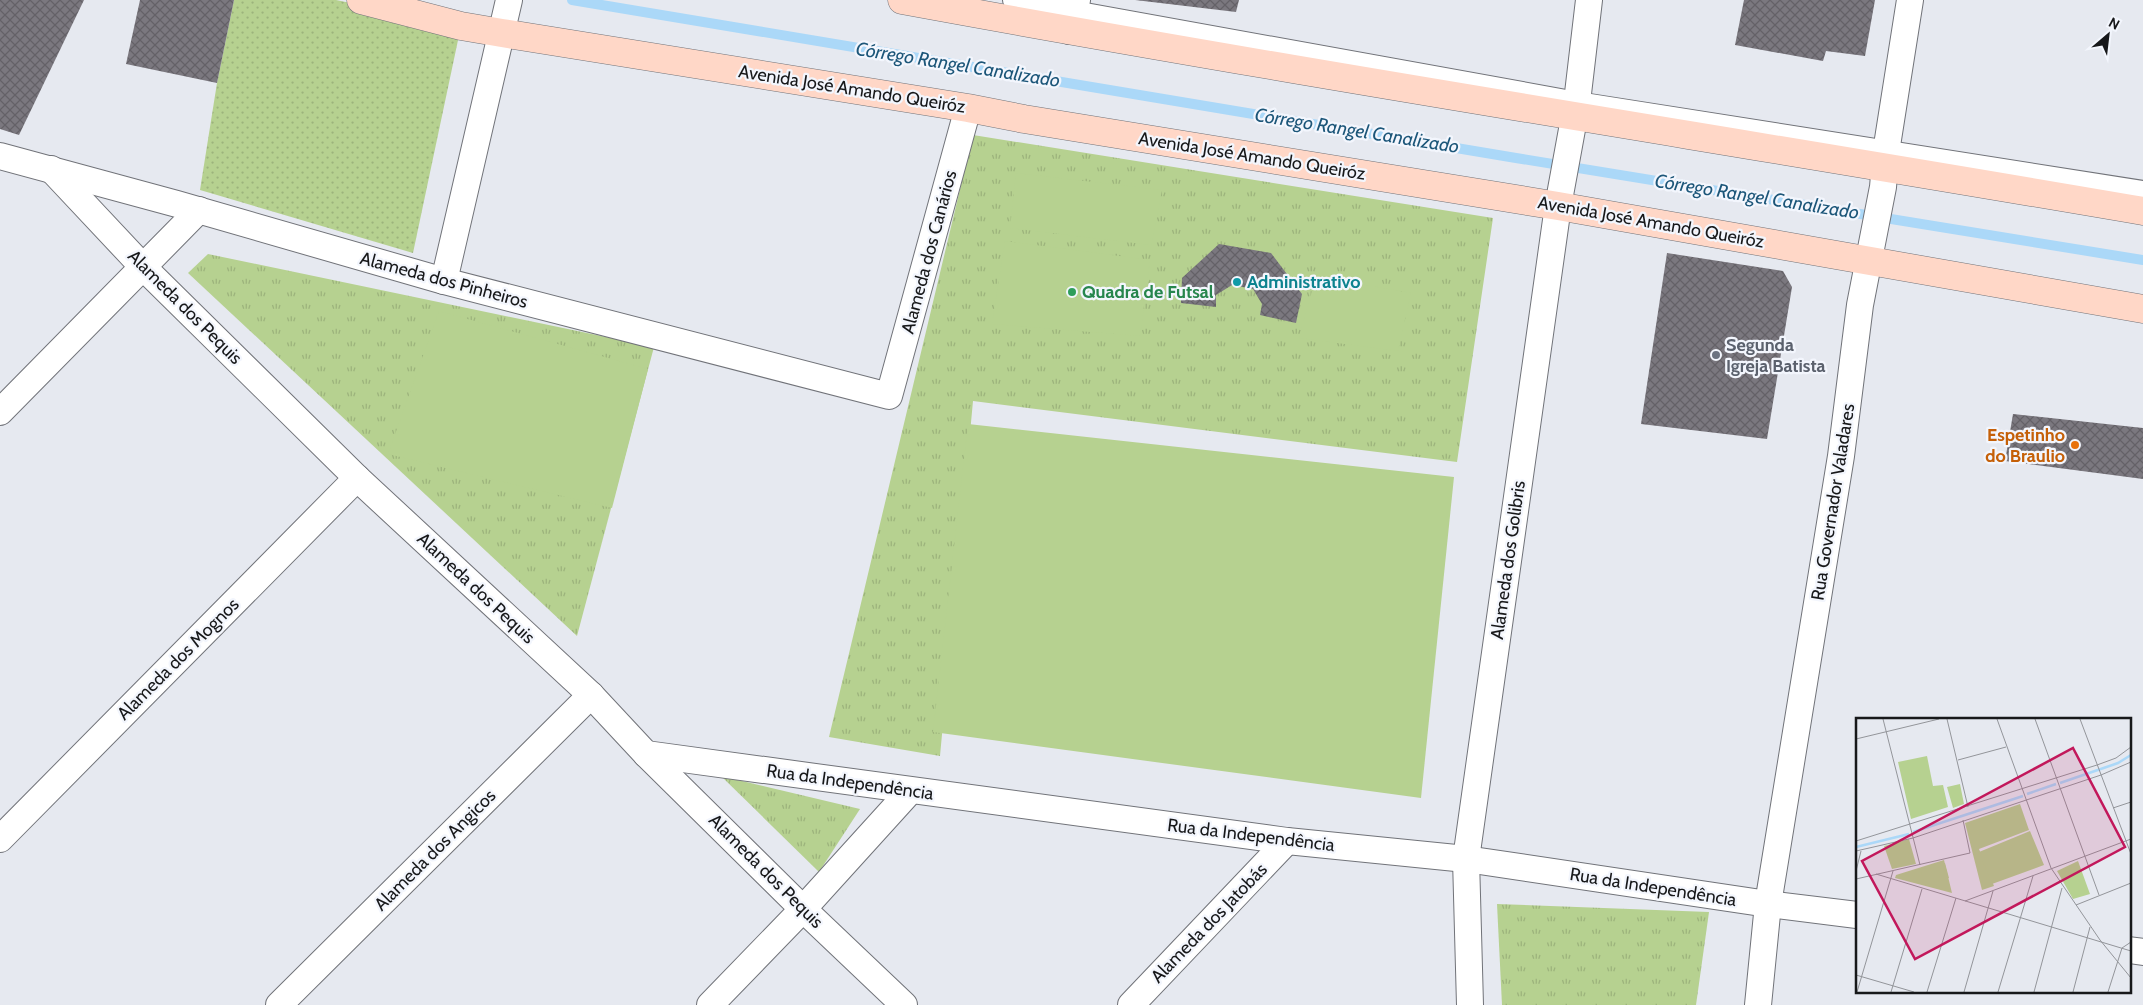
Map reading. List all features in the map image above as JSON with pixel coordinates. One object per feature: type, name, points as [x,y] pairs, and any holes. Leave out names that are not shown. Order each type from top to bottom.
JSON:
[{"type":"main road","name":"Avenida José Amando Queiróz","points":[[362,0],[461,26],[505,16],[1024,119],[1559,198],[1870,250],[2143,309]]},
{"type":"main road","points":[[902,0],[1073,14],[1574,120],[2143,210]]},
{"type":"street","points":[[1013,0],[1073,14]]},
{"type":"street","name":"Alameda dos Golibris","points":[[1470,1005],[1466,859],[1559,198],[1574,120],[1589,0]]},
{"type":"street","name":"Rua Governador Valadares","points":[[1758,1005],[1768,904],[1840,466],[1860,305],[1885,168],[1910,0]]},
{"type":"street","points":[[444,281],[505,16]]},
{"type":"street","name":"Alameda dos Canários","points":[[889,396],[968,108]]},
{"type":"street","name":"Alameda dos Pinheiros","points":[[0,156],[199,210],[444,281],[889,396]]},
{"type":"street","points":[[1885,168],[2143,191]]},
{"type":"street","name":"Alameda dos Pequis","points":[[51,169],[143,267],[357,478],[591,695],[646,754],[803,909],[904,1005]]},
{"type":"street","points":[[0,412],[199,210]]},
{"type":"street","name":"Alameda dos Mognos","points":[[0,840],[357,478]]},
{"type":"street","name":"Alameda dos Angicos","points":[[279,1005],[591,695]]},
{"type":"street","name":"Rua da Independência","points":[[646,754],[1287,841],[1466,859],[1856,916]]},
{"type":"street","points":[[710,1005],[803,909],[910,791]]},
{"type":"street","name":"Alameda dos Jatobás","points":[[1130,1005],[1287,841]]},
{"type":"street","points":[[2130,950],[2143,952]]},
{"type":"green space","points":[[234,0],[336,0],[461,26],[413,253],[200,190],[217,83]]},
{"type":"green space","points":[[973,135],[1493,218],[1457,462],[973,401],[940,756],[829,737]]},
{"type":"green space","points":[[1016,173],[1162,190],[1151,245],[1010,228]]},
{"type":"green space","name":"Quadra de Futsal","points":[[1005,241],[1150,260],[1140,336],[992,324]]},
{"type":"green space","points":[[208,254],[654,347],[577,636],[188,273]]},
{"type":"green space","points":[[1316,276],[1411,293],[1398,351],[1299,338]]},
{"type":"green space","points":[[439,311],[648,369],[612,508],[388,454]]},
{"type":"green space","points":[[968,424],[1454,477],[1421,798],[933,732]]},
{"type":"green space","points":[[721,776],[860,809],[819,872]]},
{"type":"green space","points":[[1497,904],[1709,912],[1696,1005],[1502,1005]]},
{"type":"building","points":[[0,0],[84,0],[19,135],[0,129]]},
{"type":"building","points":[[140,0],[234,0],[217,83],[126,64]]},
{"type":"building","points":[[1135,0],[1239,0],[1236,12]]},
{"type":"building","points":[[1744,0],[1875,0],[1865,56],[1826,51],[1823,61],[1735,45]]},
{"type":"building","name":"Administrativo","points":[[1219,244],[1271,253],[1302,294],[1296,323],[1260,315],[1262,304],[1253,289],[1232,285],[1216,295],[1216,307],[1181,303],[1182,278]]},
{"type":"building","name":"Segunda Igreja Batista","points":[[1667,253],[1783,271],[1792,287],[1767,439],[1641,424]]},
{"type":"building","name":"Espetinho do Braulio","points":[[2013,414],[2143,428],[2143,479],[2005,461]]},
{"type":"waterway","name":"Córrego Rangel Canalizado","points":[[572,0],[1516,158],[2143,260]]},
{"type":"place","name":"Administrativo","points":[[1237,282]]},
{"type":"place","name":"Quadra de Futsal","points":[[1072,292]]},
{"type":"place","name":"Segunda Igreja Batista","points":[[1716,355]]},
{"type":"place","name":"Espetinho do Braulio","points":[[2075,445]]}]
